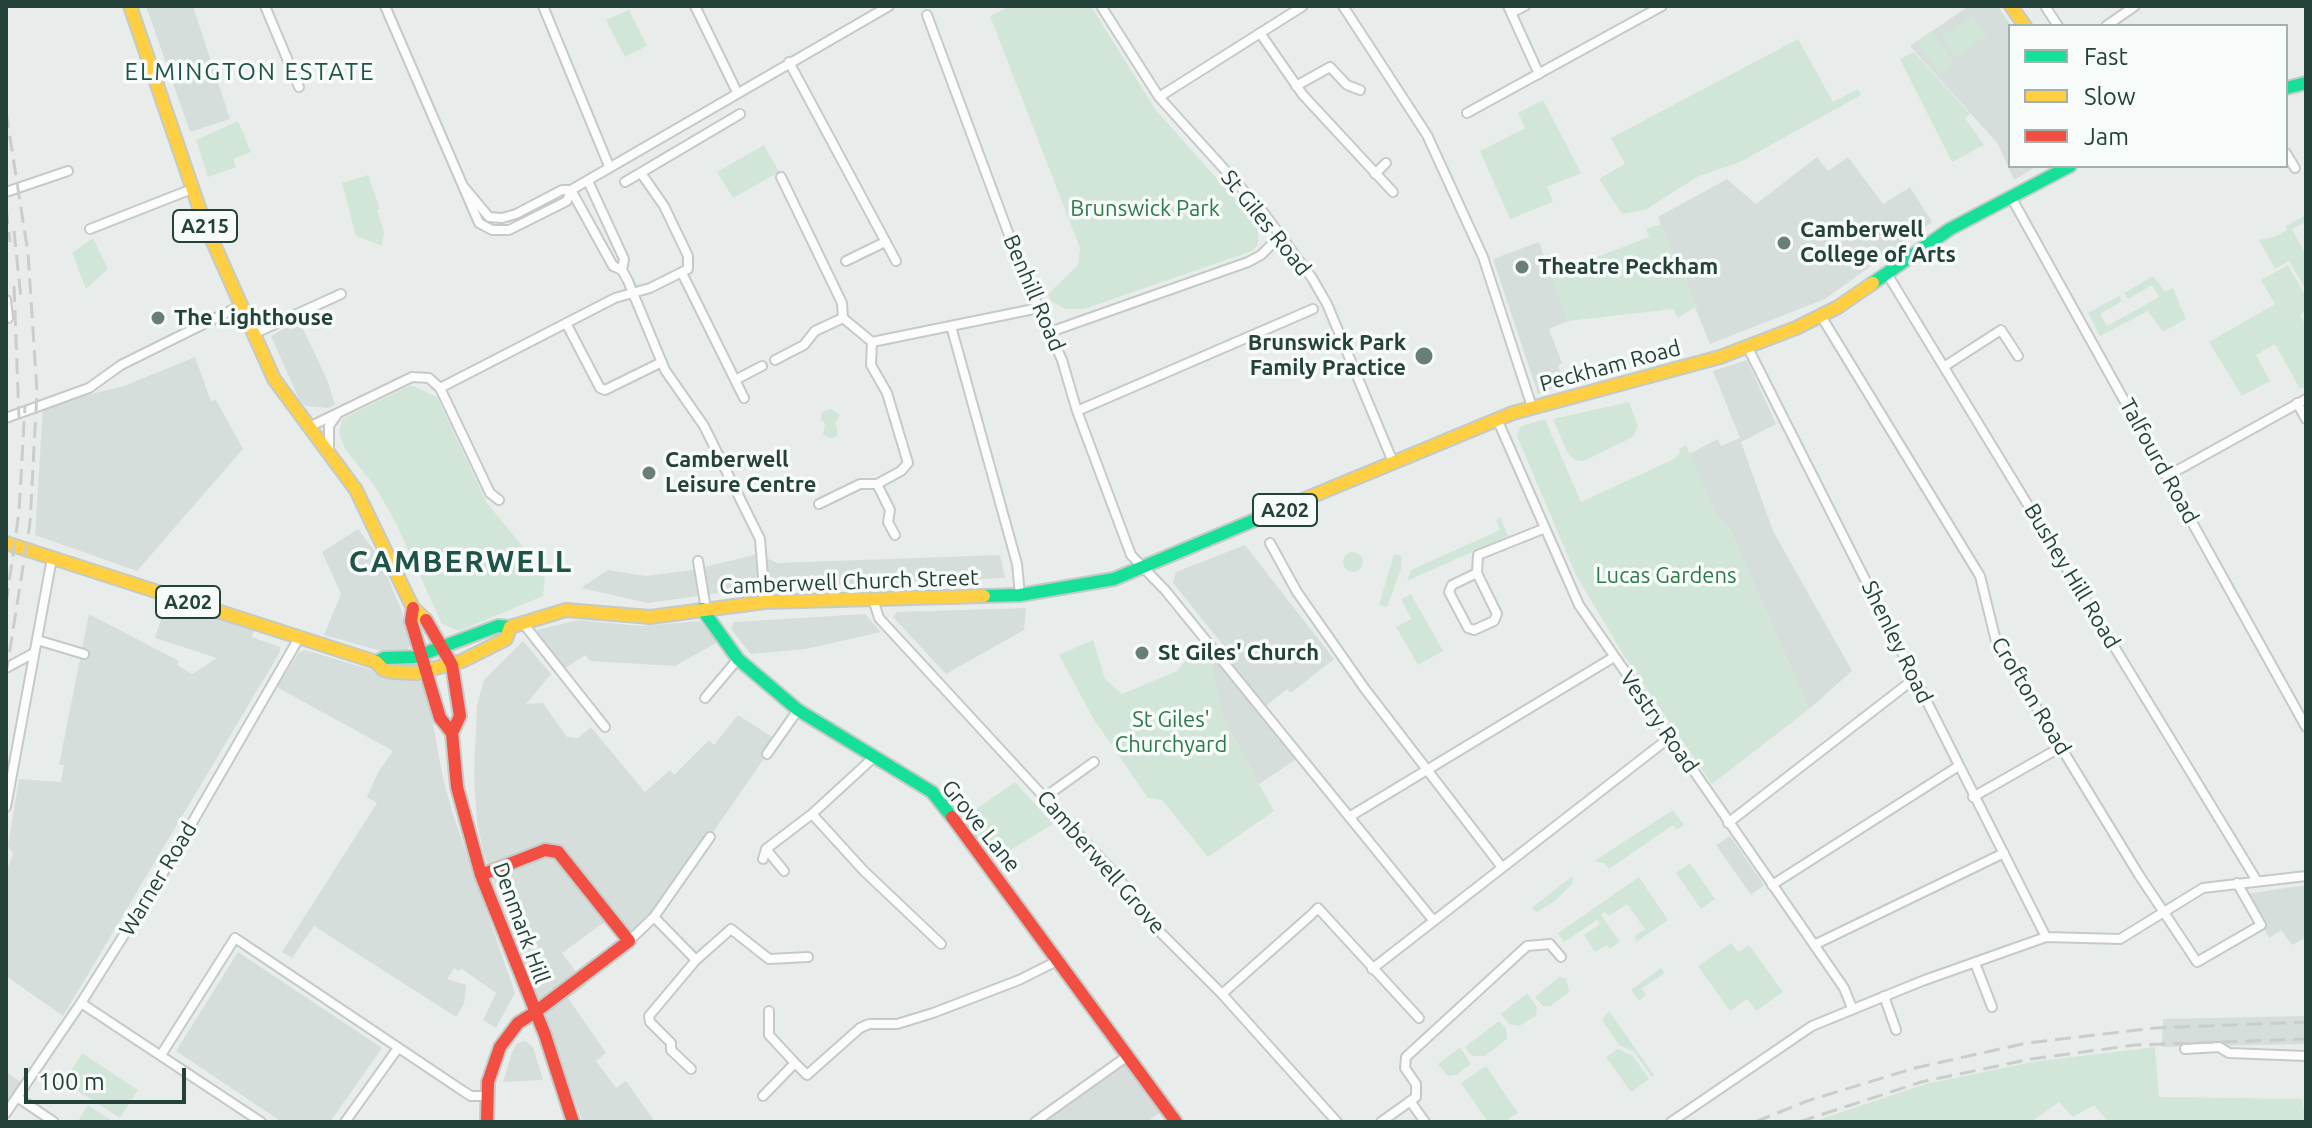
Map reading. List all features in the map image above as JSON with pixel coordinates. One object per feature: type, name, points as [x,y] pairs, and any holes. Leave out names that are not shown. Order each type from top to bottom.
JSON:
[{"type":"main road","name":"A215","points":[[130,6],[192,189],[253,334],[281,391],[329,453],[372,517],[413,608],[424,617],[452,665]]},
{"type":"main road","points":[[2011,6],[2024,24]]},
{"type":"main road","name":"Peckham Road","points":[[1142,570],[1497,419],[1748,348],[1821,316],[1929,241],[2066,168]]},
{"type":"main road","name":"A202","points":[[6,543],[376,662],[384,670],[393,672],[429,671],[452,665],[506,639],[516,624]]},
{"type":"main road","name":"Camberwell Church Street","points":[[516,624],[575,610],[650,617],[765,602],[1020,595],[1098,582],[1142,570]]},
{"type":"main road","name":"A215","points":[[413,608],[411,621],[421,656],[429,671]]},
{"type":"main road","name":"Grove Lane","points":[[704,609],[738,659],[798,710],[932,792],[1176,1122]]},
{"type":"main road","name":"A202","points":[[376,662],[384,658],[421,656],[498,626],[516,624]]},
{"type":"main road","name":"Denmark Hill","points":[[452,665],[460,716],[452,733],[457,787],[481,875],[545,1035],[573,1122]]},
{"type":"main road","name":"Denmark Hill","points":[[429,671],[440,718],[452,733]]},
{"type":"main road","points":[[481,875],[545,850],[558,852],[629,941],[518,1023],[500,1047],[491,1068],[486,1096],[487,1122]]},
{"type":"street","points":[[265,6],[299,87]]},
{"type":"street","points":[[385,6],[476,220],[497,231],[514,228],[567,201],[571,190]]},
{"type":"street","points":[[543,6],[609,166]]},
{"type":"street","points":[[695,6],[737,92]]},
{"type":"street","points":[[464,187],[483,212],[496,218],[516,214],[562,190],[571,190],[588,181],[609,166],[889,6]]},
{"type":"street","name":"St Giles Road","points":[[1101,6],[1159,97],[1281,235],[1322,295],[1393,463]]},
{"type":"street","points":[[1159,97],[1303,6]]},
{"type":"street","points":[[1343,6],[1427,135],[1483,257],[1532,407]]},
{"type":"street","points":[[1525,6],[1510,9],[1539,74]]},
{"type":"street","points":[[1467,113],[1662,6]]},
{"type":"street","points":[[2045,6],[2057,24]]},
{"type":"street","points":[[2109,24],[2135,6]]},
{"type":"street","name":"Benhill Road","points":[[927,15],[1050,332],[1131,555],[1142,570],[1161,585],[1433,920]]},
{"type":"street","points":[[1260,33],[1296,86],[1393,192]]},
{"type":"street","points":[[789,62],[896,261]]},
{"type":"street","points":[[1296,86],[1330,67],[1347,85],[1360,90]]},
{"type":"street","points":[[625,182],[740,114]]},
{"type":"street","points":[[2288,156],[2295,168]]},
{"type":"street","points":[[1375,174],[1386,163]]},
{"type":"street","points":[[6,192],[68,171]]},
{"type":"street","points":[[440,388],[566,323],[682,273],[689,266],[688,256],[664,206],[641,173]]},
{"type":"street","points":[[781,177],[842,303],[843,318],[872,342]]},
{"type":"street","points":[[588,181],[624,259],[622,270],[662,362],[704,426],[760,539],[765,602]]},
{"type":"street","points":[[90,229],[192,189]]},
{"type":"street","points":[[571,190],[613,266],[622,270]]},
{"type":"street","name":"Talfourd Road","points":[[2011,196],[2306,727]]},
{"type":"street","points":[[1050,332],[1248,262],[1261,255],[1281,235]]},
{"type":"street","points":[[846,261],[885,242]]},
{"type":"street","name":"Bushey Hill Road","points":[[1886,271],[2257,881]]},
{"type":"street","points":[[682,273],[744,398]]},
{"type":"street","points":[[253,334],[341,294]]},
{"type":"street","points":[[6,300],[8,318]]},
{"type":"street","points":[[6,418],[89,388],[121,365],[240,306]]},
{"type":"street","points":[[872,342],[1039,308]]},
{"type":"street","points":[[1077,411],[1313,309]]},
{"type":"street","name":"Crofton Road","points":[[1821,316],[1980,576],[1992,631],[2162,912],[2197,962],[2261,925],[2237,883]]},
{"type":"street","points":[[775,360],[804,345],[815,331],[843,318]]},
{"type":"street","points":[[566,323],[600,388],[605,390],[662,362]]},
{"type":"street","points":[[951,326],[1017,564],[1020,595]]},
{"type":"street","points":[[1945,366],[2001,330],[2018,356]]},
{"type":"street","points":[[819,504],[860,484],[877,484],[901,471],[908,463],[905,441],[887,393],[871,365],[872,342]]},
{"type":"street","name":"Shenley Road","points":[[1748,348],[1957,767],[2046,937]]},
{"type":"street","points":[[735,380],[762,366]]},
{"type":"street","points":[[310,429],[412,377],[429,378],[440,388],[490,493],[499,500]]},
{"type":"street","points":[[2167,476],[2302,401],[2306,419]]},
{"type":"street","points":[[329,453],[329,426],[339,413]]},
{"type":"street","name":"Vestry Road","points":[[1497,419],[1571,590],[1669,738],[1814,945],[1852,1008]]},
{"type":"street","points":[[877,484],[890,510],[888,522],[895,535]]},
{"type":"street","points":[[1477,573],[1452,585],[1449,592],[1468,628],[1474,630],[1494,621],[1497,614],[1477,573],[1478,555],[1543,529]]},
{"type":"street","points":[[1270,543],[1305,604],[1426,770],[1501,866]]},
{"type":"street","points":[[6,807],[52,557]]},
{"type":"street","points":[[698,561],[704,609]]},
{"type":"street","name":"Camberwell Grove","points":[[873,598],[879,618],[1116,875],[1156,928],[1222,994],[1337,1122]]},
{"type":"street","points":[[516,624],[605,727]]},
{"type":"street","name":"Warner Road","points":[[6,1113],[81,1003],[177,849],[299,638]]},
{"type":"street","points":[[37,640],[84,654]]},
{"type":"street","points":[[6,668],[34,653]]},
{"type":"street","points":[[1349,817],[1614,657]]},
{"type":"street","points":[[705,698],[738,659]]},
{"type":"street","points":[[1728,823],[1914,679]]},
{"type":"street","points":[[767,754],[798,710]]},
{"type":"street","points":[[1372,969],[1669,738]]},
{"type":"street","points":[[1973,797],[2061,747]]},
{"type":"street","points":[[763,859],[766,849],[812,814],[873,758]]},
{"type":"street","points":[[1045,797],[1094,762]]},
{"type":"street","points":[[1772,885],[1957,767]]},
{"type":"street","points":[[812,814],[864,871],[941,944]]},
{"type":"street","points":[[629,941],[654,917],[710,837]]},
{"type":"street","points":[[766,849],[784,871]]},
{"type":"street","points":[[1814,945],[2004,853]]},
{"type":"street","points":[[1671,1122],[1812,1026],[1852,1008],[2046,937],[2120,939],[2203,888],[2306,876]]},
{"type":"street","points":[[1222,994],[1318,908],[1419,1018]]},
{"type":"street","points":[[654,917],[696,960]]},
{"type":"street","points":[[691,1069],[671,1050],[671,1043],[650,1022],[649,1016],[696,960],[731,929],[769,959],[808,957]]},
{"type":"street","points":[[161,1055],[235,938],[471,1096],[486,1096]]},
{"type":"street","points":[[1381,1122],[1410,1101],[1418,1090],[1405,1068],[1406,1057],[1527,946],[1550,944],[1561,957]]},
{"type":"street","points":[[769,1011],[769,1035],[807,1075],[860,1028],[869,1024],[897,1024],[933,1013],[1019,980],[1059,960]]},
{"type":"street","points":[[1975,963],[1992,1007]]},
{"type":"street","points":[[1884,996],[1896,1030]]},
{"type":"street","points":[[81,1003],[261,1122]]},
{"type":"street","points":[[2185,1049],[2219,1047],[2229,1053],[2306,1058]]},
{"type":"street","points":[[345,1122],[398,1048]]},
{"type":"street","points":[[1035,1122],[1129,1055]]},
{"type":"street","points":[[763,1096],[795,1063]]},
{"type":"street","points":[[17,1097],[54,1122]]},
{"type":"street","points":[[1410,1101],[1425,1122]]},
{"type":"shaded area","points":[[146,6],[193,6],[230,119],[190,132]]},
{"type":"shaded area","points":[[1969,6],[1998,6],[2010,24],[2008,166],[1998,144],[1910,46]]},
{"type":"shaded area","name":"Camberwell College of Arts","points":[[1817,157],[1828,171],[1848,157],[1883,204],[1910,187],[1932,222],[1825,299],[1710,344],[1658,217],[1727,179],[1756,204]]},
{"type":"shaded area","points":[[2009,168],[2034,168],[2014,180]]},
{"type":"shaded area","points":[[1539,242],[1568,321],[1549,329],[1562,363],[1558,366],[1565,384],[1538,394],[1493,259]]},
{"type":"shaded area","points":[[299,320],[328,382],[335,405],[328,408],[306,406],[299,399],[271,336]]},
{"type":"shaded area","points":[[195,357],[211,401],[216,400],[243,449],[137,571],[35,535],[43,406],[124,386]]},
{"type":"shaded area","points":[[1747,360],[1776,424],[1741,442],[1773,531],[1852,671],[1809,709],[1730,530],[1716,514],[1689,454],[1718,439],[1721,446],[1740,438],[1713,371]]},
{"type":"shaded area","points":[[358,529],[379,557],[401,609],[410,645],[407,651],[381,651],[324,635],[341,594],[322,552]]},
{"type":"shaded area","points":[[1245,545],[1334,659],[1291,693],[1287,689],[1262,709],[1301,756],[1259,784],[1222,716],[1211,664],[1227,650],[1173,583],[1176,572]]},
{"type":"shaded area","points":[[758,554],[777,563],[1000,555],[1005,578],[756,588],[648,603],[581,588],[608,570],[646,576],[692,570]]},
{"type":"shaded area","points":[[167,601],[254,629],[252,637],[280,647],[280,652],[63,1016],[6,976],[6,872],[13,854],[8,846],[19,779],[61,782],[64,765],[59,765],[89,614],[179,661],[177,665],[192,674],[217,658],[155,638]]},
{"type":"shaded area","points":[[1026,608],[1024,630],[946,674],[893,617],[897,612]]},
{"type":"shaded area","points":[[865,614],[881,632],[806,649],[751,654],[731,629],[734,622]]},
{"type":"shaded area","points":[[578,620],[641,626],[699,621],[718,642],[675,666],[590,661],[585,655],[564,669],[537,637],[537,630]]},
{"type":"shaded area","points":[[523,641],[551,674],[526,704],[543,703],[567,737],[578,738],[591,727],[645,792],[670,770],[674,775],[709,740],[714,745],[738,715],[777,740],[654,917],[629,941],[610,918],[562,953],[586,985],[568,998],[606,1053],[596,1061],[616,1088],[626,1081],[655,1122],[583,1122],[484,854],[477,823],[474,775],[477,706],[484,680]]},
{"type":"shaded area","points":[[305,650],[399,678],[418,679],[427,690],[443,779],[453,814],[515,993],[496,1028],[483,1020],[496,993],[462,969],[458,971],[454,968],[447,979],[466,985],[464,1004],[456,1017],[314,926],[292,958],[282,952],[377,803],[367,797],[378,772],[393,751],[277,687],[299,652]]},
{"type":"shaded area","points":[[1730,836],[1764,885],[1751,895],[1716,845]]},
{"type":"shaded area","points":[[2306,885],[2306,937],[2292,945],[2281,930],[2269,938],[2245,894]]},
{"type":"shaded area","points":[[238,952],[382,1048],[330,1122],[282,1122],[176,1051]]},
{"type":"shaded area","points":[[2306,1016],[2306,1044],[2162,1047],[2163,1019]]},
{"type":"shaded area","points":[[526,1041],[533,1047],[543,1080],[503,1082],[517,1043]]},
{"type":"shaded area","points":[[1129,1055],[1167,1108],[1147,1122],[1035,1122]]},
{"type":"shaded area","points":[[6,1072],[25,1085],[6,1113]]},
{"type":"green space","name":"Brunswick Park","points":[[1010,6],[1091,6],[1155,109],[1258,225],[1258,244],[1252,251],[1084,309],[1065,309],[1051,301],[1048,294],[1078,265],[1080,248],[990,16]]},
{"type":"green space","points":[[629,10],[647,46],[625,57],[606,20]]},
{"type":"green space","points":[[1973,16],[1987,36],[1955,57],[1941,37]]},
{"type":"green space","points":[[1932,31],[1954,63],[1939,73],[1917,41]]},
{"type":"green space","points":[[1798,39],[1833,102],[1858,89],[1861,95],[1740,162],[1697,177],[1645,210],[1622,214],[1599,179],[1625,164],[1611,138]]},
{"type":"green space","points":[[1914,52],[1970,114],[1965,118],[1984,145],[1952,162],[1900,59]]},
{"type":"green space","points":[[1543,100],[1581,173],[1547,187],[1553,202],[1510,219],[1480,151],[1525,128],[1518,113]]},
{"type":"green space","points":[[238,121],[251,152],[233,159],[236,167],[208,177],[196,140]]},
{"type":"green space","points":[[764,145],[779,172],[733,198],[717,172]]},
{"type":"green space","points":[[368,175],[380,209],[377,210],[384,232],[382,246],[356,236],[342,183]]},
{"type":"green space","points":[[2306,215],[2306,227],[2303,223],[2292,229],[2306,255],[2306,290],[2289,261],[2275,269],[2259,240],[2274,237]]},
{"type":"green space","points":[[1661,224],[1697,306],[1678,318],[1673,309],[1568,321],[1550,275],[1649,237],[1646,229]]},
{"type":"green space","points":[[93,238],[108,269],[86,289],[72,253]]},
{"type":"green space","points":[[2288,265],[2306,297],[2306,311],[2300,315],[2306,326],[2306,386],[2300,389],[2275,344],[2256,355],[2270,381],[2242,396],[2209,342],[2275,304],[2261,280]]},
{"type":"green space","points":[[2153,276],[2165,292],[2173,288],[2186,319],[2163,332],[2148,311],[2100,336],[2088,313],[2119,296],[2122,301],[2100,314],[2107,326],[2159,297],[2152,285],[2128,299],[2124,293]]},
{"type":"green space","points":[[411,385],[437,397],[487,503],[545,574],[543,596],[459,631],[442,624],[396,523],[376,488],[345,449],[339,433],[342,419]]},
{"type":"green space","points":[[1629,402],[1638,426],[1633,437],[1584,461],[1575,460],[1568,454],[1553,419]]},
{"type":"green space","points":[[831,409],[840,415],[836,423],[838,435],[831,439],[823,434],[825,424],[821,419],[822,412]]},
{"type":"green space","name":"Lucas Gardens","points":[[1545,419],[1581,502],[1674,459],[1680,453],[1679,449],[1686,445],[1716,514],[1730,530],[1809,709],[1712,784],[1624,656],[1576,575],[1517,436],[1521,426]]},
{"type":"green space","points":[[1500,517],[1508,536],[1407,581],[1411,570],[1500,530],[1496,521]]},
{"type":"green space","points":[[1353,552],[1360,555],[1363,562],[1360,569],[1353,572],[1346,569],[1343,562],[1346,555]]},
{"type":"green space","points":[[1394,554],[1402,556],[1401,569],[1387,607],[1379,605]]},
{"type":"green space","points":[[1411,594],[1443,651],[1418,665],[1396,627],[1411,619],[1401,599]]},
{"type":"green space","name":"St Giles' Churchyard","points":[[1093,640],[1105,679],[1122,694],[1177,671],[1198,646],[1211,664],[1222,716],[1274,811],[1208,857],[1162,800],[1148,798],[1093,718],[1059,655]]},
{"type":"green space","points":[[1015,782],[1053,824],[994,860],[962,819]]},
{"type":"green space","points":[[1673,810],[1684,825],[1677,830],[1673,825],[1609,869],[1604,863],[1594,861]]},
{"type":"green space","points":[[1690,863],[1715,899],[1701,909],[1676,873]]},
{"type":"green space","points":[[1573,876],[1572,884],[1555,901],[1537,912],[1531,908]]},
{"type":"green space","points":[[1639,877],[1668,920],[1636,942],[1635,936],[1645,929],[1627,904],[1609,916],[1605,912],[1601,915],[1620,942],[1610,949],[1607,945],[1595,952],[1584,935],[1600,924],[1597,920],[1564,942],[1558,933]]},
{"type":"green space","points":[[1731,943],[1738,952],[1749,945],[1783,992],[1756,1011],[1747,999],[1730,1011],[1698,966]]},
{"type":"green space","points":[[1661,968],[1665,973],[1642,988],[1646,995],[1639,1001],[1631,990]]},
{"type":"green space","points":[[1559,977],[1566,978],[1569,992],[1550,1006],[1543,1006],[1535,997]]},
{"type":"green space","points":[[1527,993],[1537,1007],[1536,1016],[1519,1026],[1509,1024],[1501,1014]]},
{"type":"green space","points":[[1609,1011],[1654,1075],[1652,1077],[1634,1052],[1619,1045],[1602,1020]]},
{"type":"green space","points":[[1499,1021],[1506,1028],[1507,1039],[1485,1056],[1472,1056],[1465,1047]]},
{"type":"green space","points":[[1460,1047],[1471,1064],[1456,1075],[1448,1076],[1438,1064]]},
{"type":"green space","points":[[2155,1047],[2159,1097],[2302,1099],[2306,1122],[2108,1122],[2094,1105],[2073,1117],[2059,1102],[2031,1122],[1812,1122],[1926,1084],[2032,1062]]},
{"type":"green space","points":[[1618,1049],[1633,1056],[1649,1079],[1631,1092],[1606,1057]]},
{"type":"green space","points":[[82,1053],[138,1090],[120,1118],[64,1082]]},
{"type":"green space","points":[[1486,1066],[1518,1113],[1505,1122],[1488,1122],[1461,1083]]},
{"type":"green space","points":[[88,1105],[114,1122],[78,1121]]},
{"type":"railway","points":[[6,112],[28,253],[37,392],[30,523],[6,674]]},
{"type":"railway","points":[[6,208],[10,242]]},
{"type":"railway","points":[[14,231],[21,298]]},
{"type":"railway","points":[[14,286],[19,418]]},
{"type":"railway","points":[[6,604],[19,512],[25,406]]},
{"type":"railway","points":[[1755,1122],[1807,1101],[1915,1068],[2027,1043],[2155,1028],[2306,1022]]},
{"type":"railway","points":[[1799,1122],[1921,1082],[2031,1059],[2135,1045],[2306,1039]]},
{"type":"traffic: fast","points":[[2288,88],[2306,83]]},
{"type":"traffic: fast","points":[[1873,283],[1950,229],[2066,168]]},
{"type":"traffic: fast","points":[[984,596],[1020,595],[1114,579],[1281,509]]},
{"type":"traffic: fast","points":[[702,609],[738,659],[798,710],[932,792],[952,817]]},
{"type":"traffic: fast","points":[[376,662],[384,658],[415,657],[498,626],[510,627]]},
{"type":"traffic: slow","points":[[130,6],[204,222],[274,379],[356,490],[413,608],[426,620]]},
{"type":"traffic: slow","points":[[2011,6],[2024,24]]},
{"type":"traffic: slow","points":[[1281,509],[1513,413],[1720,357],[1796,328],[1838,307],[1873,283]]},
{"type":"traffic: slow","points":[[6,543],[376,662],[384,670],[393,672],[417,673],[462,661],[506,639],[510,627]]},
{"type":"traffic: slow","points":[[510,627],[566,610],[650,617],[765,602],[984,596]]},
{"type":"traffic: jam","points":[[413,608],[411,621],[440,718],[452,733]]},
{"type":"traffic: jam","points":[[426,620],[452,665],[460,716],[452,733],[457,787],[481,875],[545,1035],[573,1122]]},
{"type":"traffic: jam","points":[[952,817],[1176,1122]]},
{"type":"traffic: jam","points":[[481,875],[545,850],[558,852],[629,941],[534,1013]]},
{"type":"traffic: jam","points":[[487,1122],[488,1082],[500,1047],[518,1023],[534,1013]]},
{"type":"place","name":"Camberwell College of Arts","points":[[1784,243]]},
{"type":"place","name":"Theatre Peckham","points":[[1522,267]]},
{"type":"place","name":"The Lighthouse","points":[[158,318]]},
{"type":"place","name":"Brunswick Park Family Practice","points":[[1424,356]]},
{"type":"place","name":"Camberwell Leisure Centre","points":[[649,473]]},
{"type":"place","name":"St Giles' Church","points":[[1142,653]]},
{"type":"district","name":"ELMINGTON ESTATE","points":[[250,72]]},
{"type":"district","name":"CAMBERWELL","points":[[461,562]]}]
